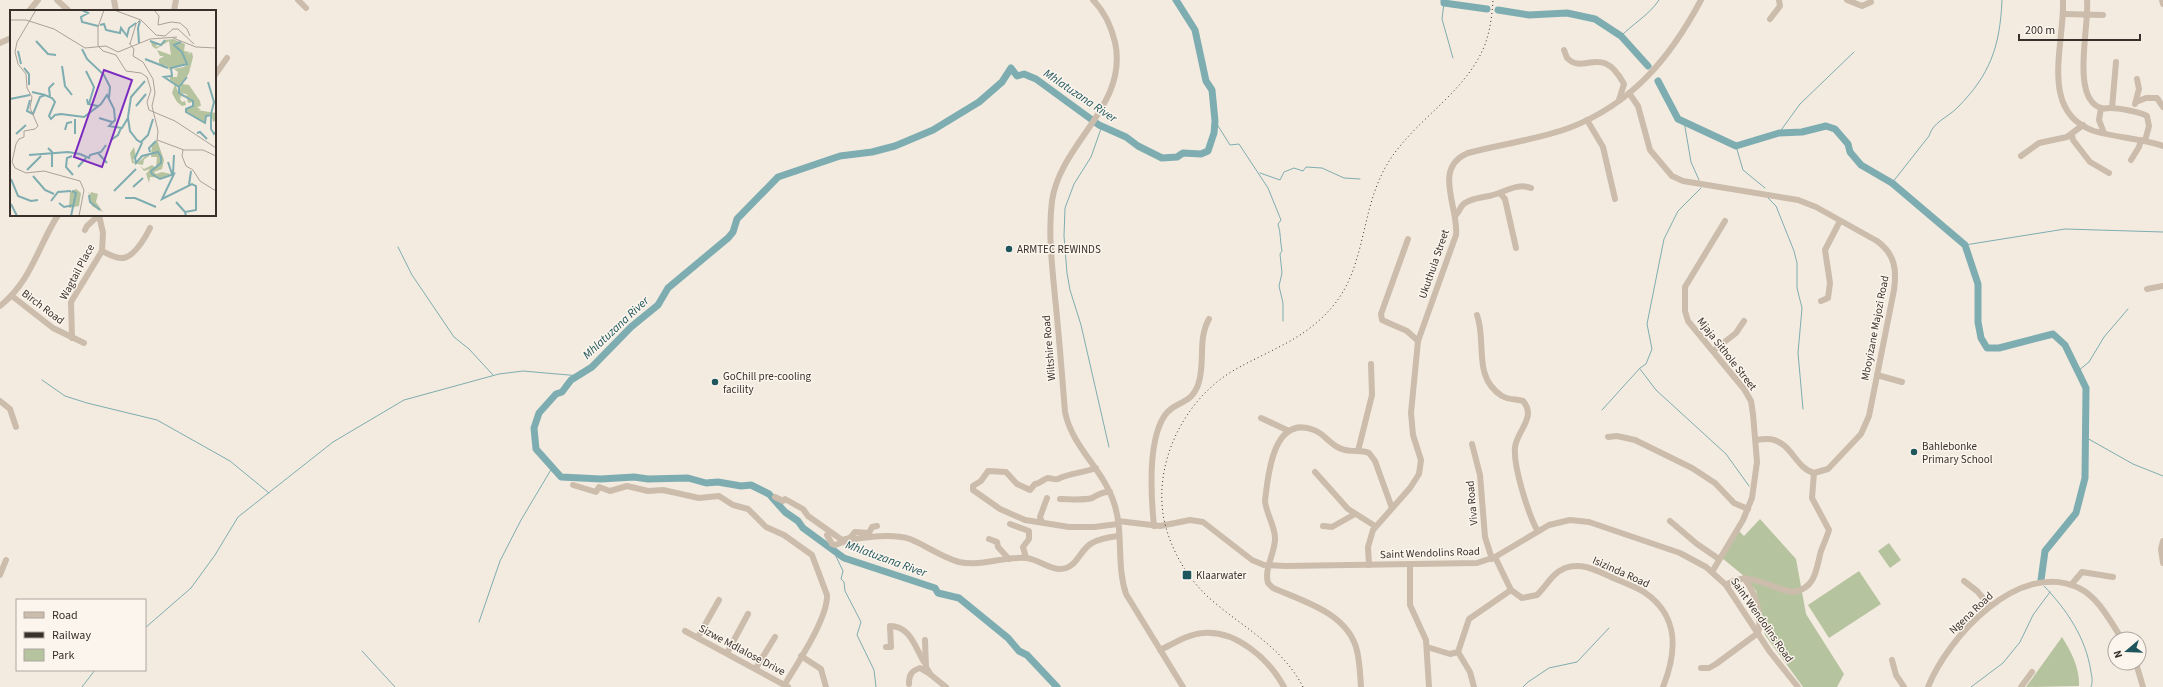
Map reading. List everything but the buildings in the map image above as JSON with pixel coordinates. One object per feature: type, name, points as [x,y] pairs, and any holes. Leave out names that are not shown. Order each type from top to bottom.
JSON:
[{"type":"street","points":[[31,10],[38,0]]},
{"type":"street","points":[[57,0],[68,10]]},
{"type":"street","points":[[114,0],[116,10]]},
{"type":"street","points":[[174,10],[176,0]]},
{"type":"street","points":[[298,0],[306,8]]},
{"type":"street","name":"Wiltshire Road","points":[[1093,0],[1110,25],[1117,56],[1114,80],[1104,105],[1064,167],[1055,187],[1051,214],[1051,240],[1066,419],[1073,436],[1096,468],[1110,492],[1118,522],[1121,578],[1126,594],[1183,687]]},
{"type":"street","name":"Ukuthula Street","points":[[1369,565],[1369,540],[1375,526],[1415,483],[1420,471],[1420,460],[1413,434],[1411,412],[1418,341],[1454,240],[1457,224],[1450,189],[1449,177],[1452,167],[1458,158],[1475,151],[1552,133],[1587,120],[1618,101],[1629,93],[1668,54],[1683,33],[1701,0]]},
{"type":"street","points":[[1770,19],[1780,6],[1780,0]]},
{"type":"street","points":[[1847,0],[1862,6],[1871,2]]},
{"type":"street","points":[[2063,0],[2064,14],[2058,87],[2065,107],[2083,125],[2104,133],[2143,140],[2163,146]]},
{"type":"street","points":[[2087,0],[2088,13],[2084,51],[2084,78],[2090,98],[2101,108],[2134,111],[2144,114],[2149,119],[2143,140],[2131,160]]},
{"type":"street","points":[[2162,0],[2163,4]]},
{"type":"street","points":[[2064,14],[2088,13],[2103,15]]},
{"type":"street","points":[[0,43],[10,38]]},
{"type":"street","points":[[1564,50],[1569,60],[1581,64],[1603,62],[1613,68],[1624,86],[1618,101]]},
{"type":"street","points":[[216,74],[227,58]]},
{"type":"street","points":[[2112,108],[2116,62]]},
{"type":"street","points":[[2134,111],[2139,89],[2138,79]]},
{"type":"street","name":"Mboyizane Majozi Road","points":[[1629,93],[1638,106],[1650,150],[1676,178],[1683,181],[1793,198],[1816,207],[1883,246],[1890,253],[1895,265],[1896,275],[1894,290],[1869,416],[1865,428],[1828,469],[1814,473]]},
{"type":"street","points":[[2136,102],[2146,98],[2157,98],[2163,107]]},
{"type":"street","points":[[2101,108],[2099,120],[2104,133]]},
{"type":"street","points":[[1587,120],[1603,147],[1615,199]]},
{"type":"street","points":[[2021,156],[2039,144],[2072,134],[2083,125]]},
{"type":"street","points":[[2072,134],[2073,140],[2090,162],[2109,173]]},
{"type":"street","points":[[1456,215],[1465,203],[1476,197],[1500,193],[1518,187],[1526,186],[1531,188]]},
{"type":"street","points":[[1500,193],[1505,199],[1516,248]]},
{"type":"street","points":[[0,306],[12,296],[34,264],[58,216]]},
{"type":"street","name":"Wagtail Place","points":[[85,230],[98,216]]},
{"type":"street","name":"Wagtail Place","points":[[72,338],[71,302],[102,251],[103,233],[99,216]]},
{"type":"street","name":"Mjaja Sithole Street","points":[[1712,572],[1748,509],[1757,474],[1753,410],[1748,395],[1688,321],[1685,311],[1685,287],[1725,221]]},
{"type":"street","points":[[1821,301],[1828,298],[1830,289],[1825,250],[1840,221]]},
{"type":"street","points":[[102,251],[116,257],[128,256],[140,244],[150,228]]},
{"type":"street","points":[[1408,239],[1381,317],[1388,324],[1407,331],[1418,341]]},
{"type":"street","points":[[2147,289],[2163,286]]},
{"type":"street","name":"Birch Road","points":[[12,296],[53,328],[84,343]]},
{"type":"street","points":[[1477,315],[1482,329],[1481,364],[1486,378],[1496,391],[1506,398],[1525,403],[1528,417],[1517,439],[1515,452],[1524,498],[1537,530]]},
{"type":"street","points":[[1154,526],[1151,505],[1152,468],[1158,433],[1166,413],[1189,400],[1197,387],[1200,374],[1202,338],[1210,319]]},
{"type":"street","points":[[1713,351],[1736,333],[1744,321]]},
{"type":"street","points":[[1358,451],[1372,395],[1370,364]]},
{"type":"street","points":[[1877,375],[1902,382]]},
{"type":"street","points":[[0,401],[10,409],[16,427]]},
{"type":"street","points":[[1261,418],[1289,431],[1303,428],[1313,430],[1340,449],[1366,451],[1372,456],[1392,508]]},
{"type":"street","points":[[1289,431],[1275,449],[1266,494],[1265,509],[1275,536],[1267,580],[1270,586],[1331,615],[1343,625],[1356,646],[1361,687]]},
{"type":"street","points":[[1608,437],[1623,436],[1635,440],[1692,468],[1715,483],[1734,503],[1748,509]]},
{"type":"street","points":[[1726,585],[1735,579],[1744,578],[1794,592],[1802,590],[1810,584],[1815,576],[1829,530],[1812,498],[1814,473],[1805,469],[1778,441],[1770,439],[1756,440]]},
{"type":"street","name":"Viva Road","points":[[1472,444],[1480,475],[1485,537],[1493,558]]},
{"type":"street","name":"Saint Wendolins Road","points":[[1096,468],[1084,473],[1062,476],[1058,478],[1047,478],[1039,484],[1035,484],[1030,490],[1017,484],[1006,472],[988,471],[972,488],[980,496],[1014,516],[1042,522],[1083,528],[1118,522],[1154,526],[1190,520],[1203,522],[1221,534],[1246,556],[1258,563],[1269,565],[1470,564],[1493,558],[1537,530],[1560,521],[1570,520],[1589,522],[1680,553],[1694,559],[1712,572],[1726,585],[1770,652],[1798,687]]},
{"type":"street","points":[[1315,472],[1355,514],[1375,526]]},
{"type":"street","points":[[573,485],[596,492],[599,486],[610,491],[627,486],[648,491],[663,490],[699,498],[719,496],[733,505],[751,511],[766,527],[784,536],[814,558],[827,598],[822,615],[813,635],[787,686]]},
{"type":"street","points":[[1060,499],[1079,500],[1094,497],[1101,492],[1110,492]]},
{"type":"street","points":[[775,497],[784,501],[784,499],[803,509],[808,516],[838,536],[840,539],[846,540],[879,536],[896,537],[910,540],[947,558],[960,562],[976,563],[1026,558],[1056,569],[1067,568],[1074,563],[1091,543],[1118,536]]},
{"type":"street","points":[[1042,522],[1040,517],[1047,498]]},
{"type":"street","points":[[1323,526],[1332,527],[1355,514]]},
{"type":"street","points":[[1670,521],[1697,544],[1719,559]]},
{"type":"street","points":[[1010,524],[1029,531],[1030,539],[1023,547],[1026,558]]},
{"type":"street","points":[[826,535],[832,544],[835,545],[852,537],[854,532],[869,533],[872,527],[877,526]]},
{"type":"street","points":[[989,539],[997,542],[998,546],[1009,559]]},
{"type":"street","points":[[2163,541],[2161,549],[2163,563]]},
{"type":"street","points":[[1474,687],[1470,672],[1458,652],[1469,619],[1512,590],[1493,558]]},
{"type":"street","points":[[0,575],[6,560]]},
{"type":"street","points":[[1410,564],[1410,605],[1423,632],[1427,647],[1429,687]]},
{"type":"street","name":"Isizinda Road","points":[[1512,590],[1522,598],[1530,598],[1538,594],[1556,572],[1565,568],[1579,566],[1599,572],[1643,592],[1661,608],[1672,629],[1673,652],[1663,687]]},
{"type":"street","points":[[2071,585],[2082,572],[2113,577]]},
{"type":"street","points":[[1701,668],[1709,668],[1716,664],[1758,633],[1760,620],[1754,595],[1744,578]]},
{"type":"street","points":[[1964,581],[1977,591],[1990,606]]},
{"type":"street","name":"Ngena Road","points":[[1928,687],[1959,636],[1990,606],[2008,594],[2028,586],[2048,582],[2071,585],[2092,597],[2116,631]]},
{"type":"street","points":[[698,637],[719,600]]},
{"type":"street","points":[[727,653],[748,614]]},
{"type":"street","points":[[886,647],[892,646],[890,626],[901,627],[909,635],[931,675]]},
{"type":"street","name":"Sizwe Mdlalose Drive","points":[[685,631],[787,686]]},
{"type":"street","points":[[1160,650],[1198,633],[1210,633],[1232,638],[1258,655],[1284,687]]},
{"type":"street","points":[[756,668],[775,637]]},
{"type":"street","points":[[924,662],[925,640]]},
{"type":"street","points":[[1427,647],[1450,654],[1458,652]]},
{"type":"street","points":[[801,656],[821,669],[826,687]]},
{"type":"street","points":[[1892,660],[1896,675],[1904,687]]},
{"type":"street","points":[[909,684],[910,674],[920,668],[946,687]]},
{"type":"street","points":[[2139,671],[2144,687]]},
{"type":"street","points":[[2021,687],[2032,672]]},
{"type":"green space","points":[[1760,519],[1796,559],[1806,614],[1844,674],[1837,687],[1803,687],[1765,635],[1756,591],[1744,576],[1722,558],[1739,531],[1744,536]]},
{"type":"green space","points":[[1889,543],[1901,560],[1890,568],[1878,551]]},
{"type":"green space","points":[[1859,571],[1881,604],[1829,638],[1808,605]]},
{"type":"green space","points":[[2062,637],[2074,660],[2078,673],[2079,686],[2026,687]]},
{"type":"waterway","name":"Mhlatuzana River","points":[[1057,687],[1027,655],[1019,651],[1008,638],[959,598],[938,593],[935,588],[844,558],[803,528],[798,521],[785,512],[769,494],[751,485],[741,486],[718,482],[706,483],[688,478],[648,479],[634,477],[601,479],[561,477],[536,449],[534,428],[539,413],[556,394],[562,392],[571,380],[592,367],[631,327],[658,305],[668,288],[728,238],[733,232],[737,219],[778,177],[840,156],[872,152],[895,146],[933,130],[979,102],[1002,82],[1011,68],[1017,76],[1024,74],[1036,79],[1099,125],[1126,137],[1138,146],[1162,158],[1177,157],[1183,153],[1201,154],[1208,151],[1214,133],[1215,121],[1212,90],[1206,81],[1195,30],[1176,0]]},
{"type":"waterway","points":[[1444,0],[1444,3],[1487,9]]},
{"type":"waterway","points":[[1621,36],[1646,15],[1659,0]]},
{"type":"waterway","points":[[1892,183],[1929,136],[1934,127],[1953,112],[1978,84],[1996,46],[2001,17],[2002,0]]},
{"type":"waterway","points":[[1444,3],[1442,19],[1453,58]]},
{"type":"waterway","points":[[1498,10],[1529,15],[1567,13],[1595,19],[1621,36],[1648,66]]},
{"type":"waterway","points":[[1779,133],[1800,104],[1854,52]]},
{"type":"waterway","points":[[1658,81],[1678,119],[1736,146],[1779,133],[1802,132],[1826,126],[1835,129],[1848,144],[1850,152],[1861,165],[1892,183],[1965,245],[1978,284],[1978,322],[1981,338],[1987,348],[1999,348],[2053,334],[2065,345],[2086,388],[2085,478],[2076,513],[2045,551],[2041,580]]},
{"type":"waterway","points":[[1215,121],[1230,145],[1239,144],[1268,188],[1281,220],[1278,224],[1282,251],[1280,254],[1282,273],[1279,286],[1283,303],[1283,321]]},
{"type":"waterway","points":[[1684,121],[1691,162],[1699,180]]},
{"type":"waterway","points":[[1102,126],[1091,157],[1074,184],[1065,208],[1064,236],[1070,290],[1081,325],[1109,447]]},
{"type":"waterway","points":[[1736,146],[1743,170],[1765,188]]},
{"type":"waterway","points":[[1260,173],[1280,180],[1284,172],[1294,168],[1303,171],[1306,167],[1322,168],[1344,178],[1360,179]]},
{"type":"waterway","points":[[1602,410],[1640,368],[1646,364],[1652,349],[1647,324],[1664,239],[1678,211],[1701,188]]},
{"type":"waterway","points":[[1768,198],[1776,206],[1794,251],[1797,263],[1797,288],[1802,308],[1798,353],[1803,409]]},
{"type":"waterway","points":[[1965,245],[2065,229],[2163,232]]},
{"type":"waterway","points":[[398,247],[412,275],[454,337],[469,349],[493,375]]},
{"type":"waterway","points":[[2078,371],[2089,362],[2104,337],[2128,309]]},
{"type":"waterway","points":[[1640,369],[1656,390],[1726,454],[1749,486]]},
{"type":"waterway","points":[[146,627],[191,588],[215,555],[238,517],[333,442],[404,400],[499,374],[523,371],[580,376]]},
{"type":"waterway","points":[[42,380],[65,396],[87,403],[157,420],[230,461],[269,493]]},
{"type":"waterway","points":[[2085,437],[2133,464],[2163,476]]},
{"type":"waterway","points":[[479,622],[500,561],[521,520],[552,468]]},
{"type":"waterway","points":[[833,550],[843,571],[841,579],[844,582],[845,591],[861,622],[857,635],[874,670],[876,687]]},
{"type":"waterway","points":[[2044,586],[2068,615],[2080,636],[2085,648],[2092,678],[2091,687]]},
{"type":"waterway","points":[[1971,687],[2003,663],[2020,642],[2033,615],[2050,592]]},
{"type":"waterway","points":[[1523,687],[1549,668],[1577,662],[1609,628]]},
{"type":"waterway","points":[[362,651],[395,687]]},
{"type":"waterway","points":[[82,687],[94,671]]},
{"type":"railway","points":[[1303,687],[1295,673],[1275,650],[1206,595],[1191,578],[1179,560],[1166,528],[1162,506],[1162,484],[1166,461],[1184,420],[1198,401],[1213,385],[1231,372],[1285,344],[1310,328],[1322,318],[1343,292],[1357,260],[1369,209],[1381,176],[1391,158],[1404,142],[1462,82],[1474,65],[1488,36],[1493,0]]},
{"type":"place","name":"ARMTEC REWINDS","points":[[1009,249]]},
{"type":"place","name":"GoChill pre-cooling facility","points":[[715,382]]},
{"type":"place","name":"Bahlebonke Primary School","points":[[1914,452]]},
{"type":"place","name":"Klaarwater","points":[[1187,575]]}]
